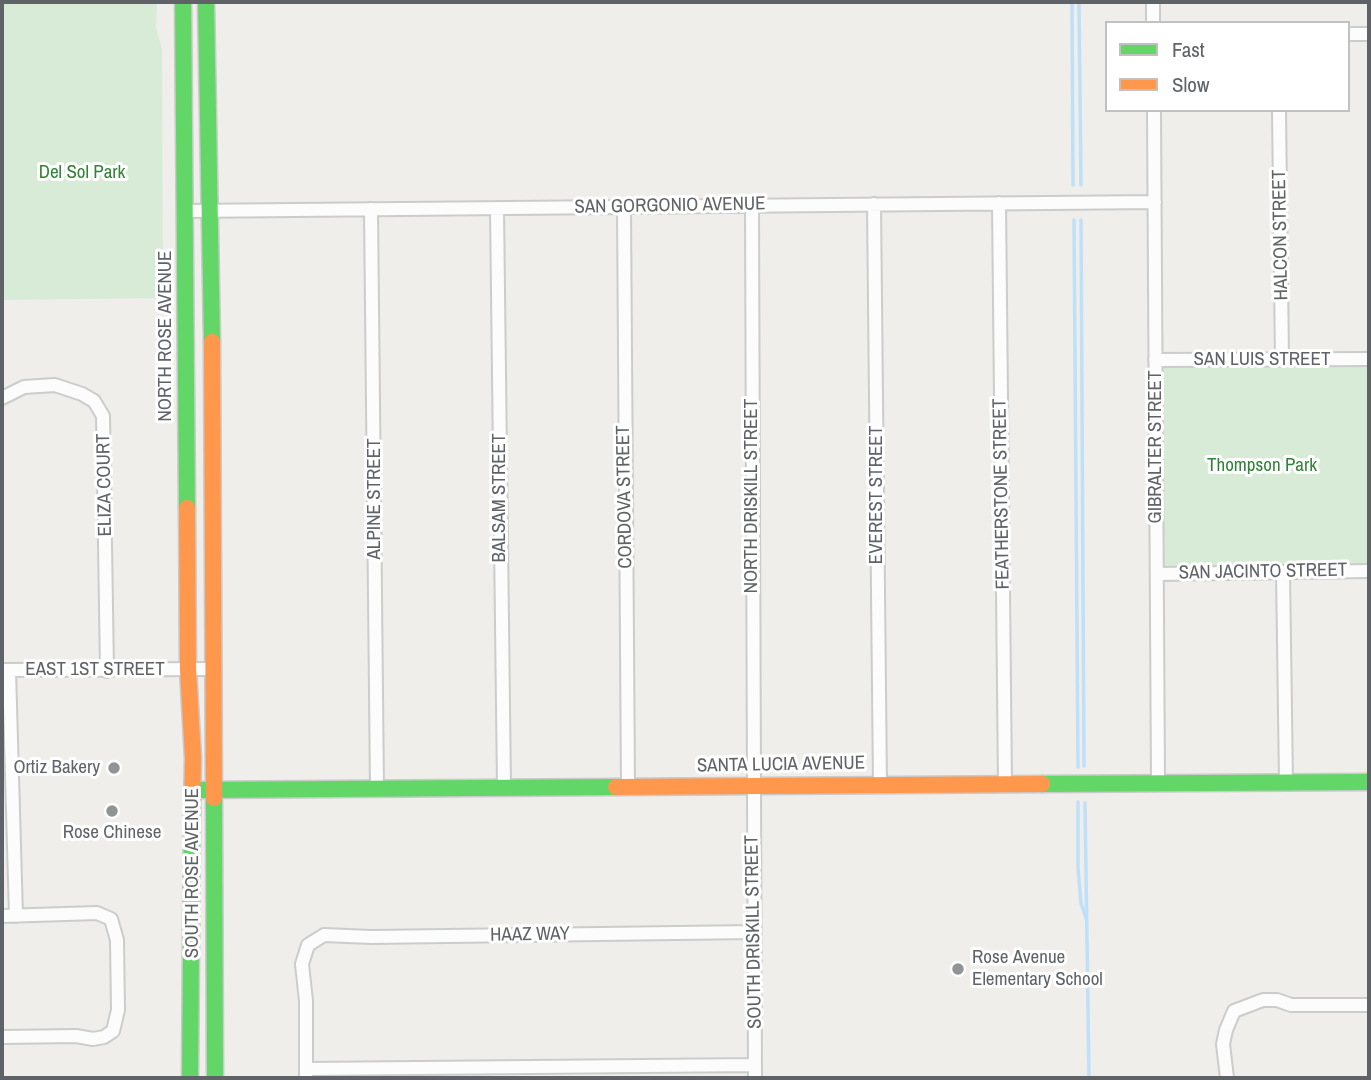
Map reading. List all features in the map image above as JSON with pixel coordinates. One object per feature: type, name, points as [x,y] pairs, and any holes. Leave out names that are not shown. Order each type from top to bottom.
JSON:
[{"type":"main road","name":"NORTH ROSE AVENUE","points":[[183,2],[188,669]]},
{"type":"main road","points":[[206,2],[211,210],[214,669]]},
{"type":"main road","name":"SOUTH ROSE AVENUE","points":[[188,669],[193,790],[190,1078]]},
{"type":"main road","name":"SOUTH ROSE AVENUE","points":[[214,669],[215,1078]]},
{"type":"main road","name":"SANTA LUCIA AVENUE","points":[[193,790],[1369,782]]},
{"type":"main road","points":[[192,837],[204,847],[204,937],[214,950]]},
{"type":"street","points":[[1153,2],[1153,21]]},
{"type":"street","points":[[1350,34],[1369,34]]},
{"type":"street","name":"GIBRALTER STREET","points":[[1154,112],[1158,783]]},
{"type":"street","name":"HALCON STREET","points":[[1279,112],[1282,360]]},
{"type":"street","name":"SAN GORGONIO AVENUE","points":[[186,211],[1155,202]]},
{"type":"street","name":"FEATHERSTONE STREET","points":[[999,203],[1005,784]]},
{"type":"street","name":"EVEREST STREET","points":[[874,204],[880,785]]},
{"type":"street","name":"NORTH DRISKILL STREET","points":[[751,205],[753,787]]},
{"type":"street","name":"CORDOVA STREET","points":[[624,206],[628,788]]},
{"type":"street","name":"BALSAM STREET","points":[[497,208],[504,788]]},
{"type":"street","name":"ALPINE STREET","points":[[371,209],[377,789]]},
{"type":"street","name":"SAN LUIS STREET","points":[[1155,360],[1369,359]]},
{"type":"street","name":"ELIZA COURT","points":[[2,398],[24,387],[55,385],[94,401],[103,416],[107,671]]},
{"type":"street","name":"SAN JACINTO STREET","points":[[1157,574],[1369,571]]},
{"type":"street","points":[[1283,572],[1286,782]]},
{"type":"street","name":"EAST 1ST STREET","points":[[5,670],[214,669]]},
{"type":"street","points":[[5,670],[8,796],[16,916]]},
{"type":"street","name":"SOUTH DRISKILL STREET","points":[[753,787],[755,1072]]},
{"type":"street","points":[[2,916],[97,913],[111,919],[117,940],[118,1010],[113,1031],[104,1037],[2,1037]]},
{"type":"street","name":"HAAZ WAY","points":[[306,1073],[306,1000],[302,964],[308,945],[324,935],[371,937],[754,932]]},
{"type":"street","points":[[1227,1078],[1223,1044],[1234,1011],[1263,1000],[1277,1000],[1291,1005],[1369,1004]]},
{"type":"street","points":[[306,1073],[755,1072]]},
{"type":"green space","name":"Del Sol Park","points":[[2,2],[157,2],[156,28],[162,49],[163,298],[2,300]]},
{"type":"green space","name":"Thompson Park","points":[[1369,359],[1369,571],[1157,574],[1155,360]]},
{"type":"waterway","points":[[1072,2],[1073,185]]},
{"type":"waterway","points":[[1079,2],[1081,185]]},
{"type":"waterway","points":[[1074,220],[1078,767]]},
{"type":"waterway","points":[[1081,220],[1084,766]]},
{"type":"waterway","points":[[1078,802],[1078,869],[1081,903],[1087,921]]},
{"type":"waterway","points":[[1085,803],[1089,1078]]},
{"type":"traffic: fast","points":[[183,2],[187,508]]},
{"type":"traffic: fast","points":[[206,2],[212,342]]},
{"type":"traffic: fast","points":[[1042,784],[1369,782]]},
{"type":"traffic: fast","points":[[193,790],[616,787]]},
{"type":"traffic: fast","points":[[214,798],[215,1078]]},
{"type":"traffic: fast","points":[[190,1078],[192,812]]},
{"type":"traffic: slow","points":[[212,342],[214,798]]},
{"type":"traffic: slow","points":[[187,508],[192,812]]},
{"type":"traffic: slow","points":[[616,787],[1042,784]]},
{"type":"place","name":"Ortiz Bakery","points":[[114,768]]},
{"type":"place","name":"Rose Chinese","points":[[112,811]]},
{"type":"place","name":"Rose Avenue Elementary School","points":[[958,969]]}]
